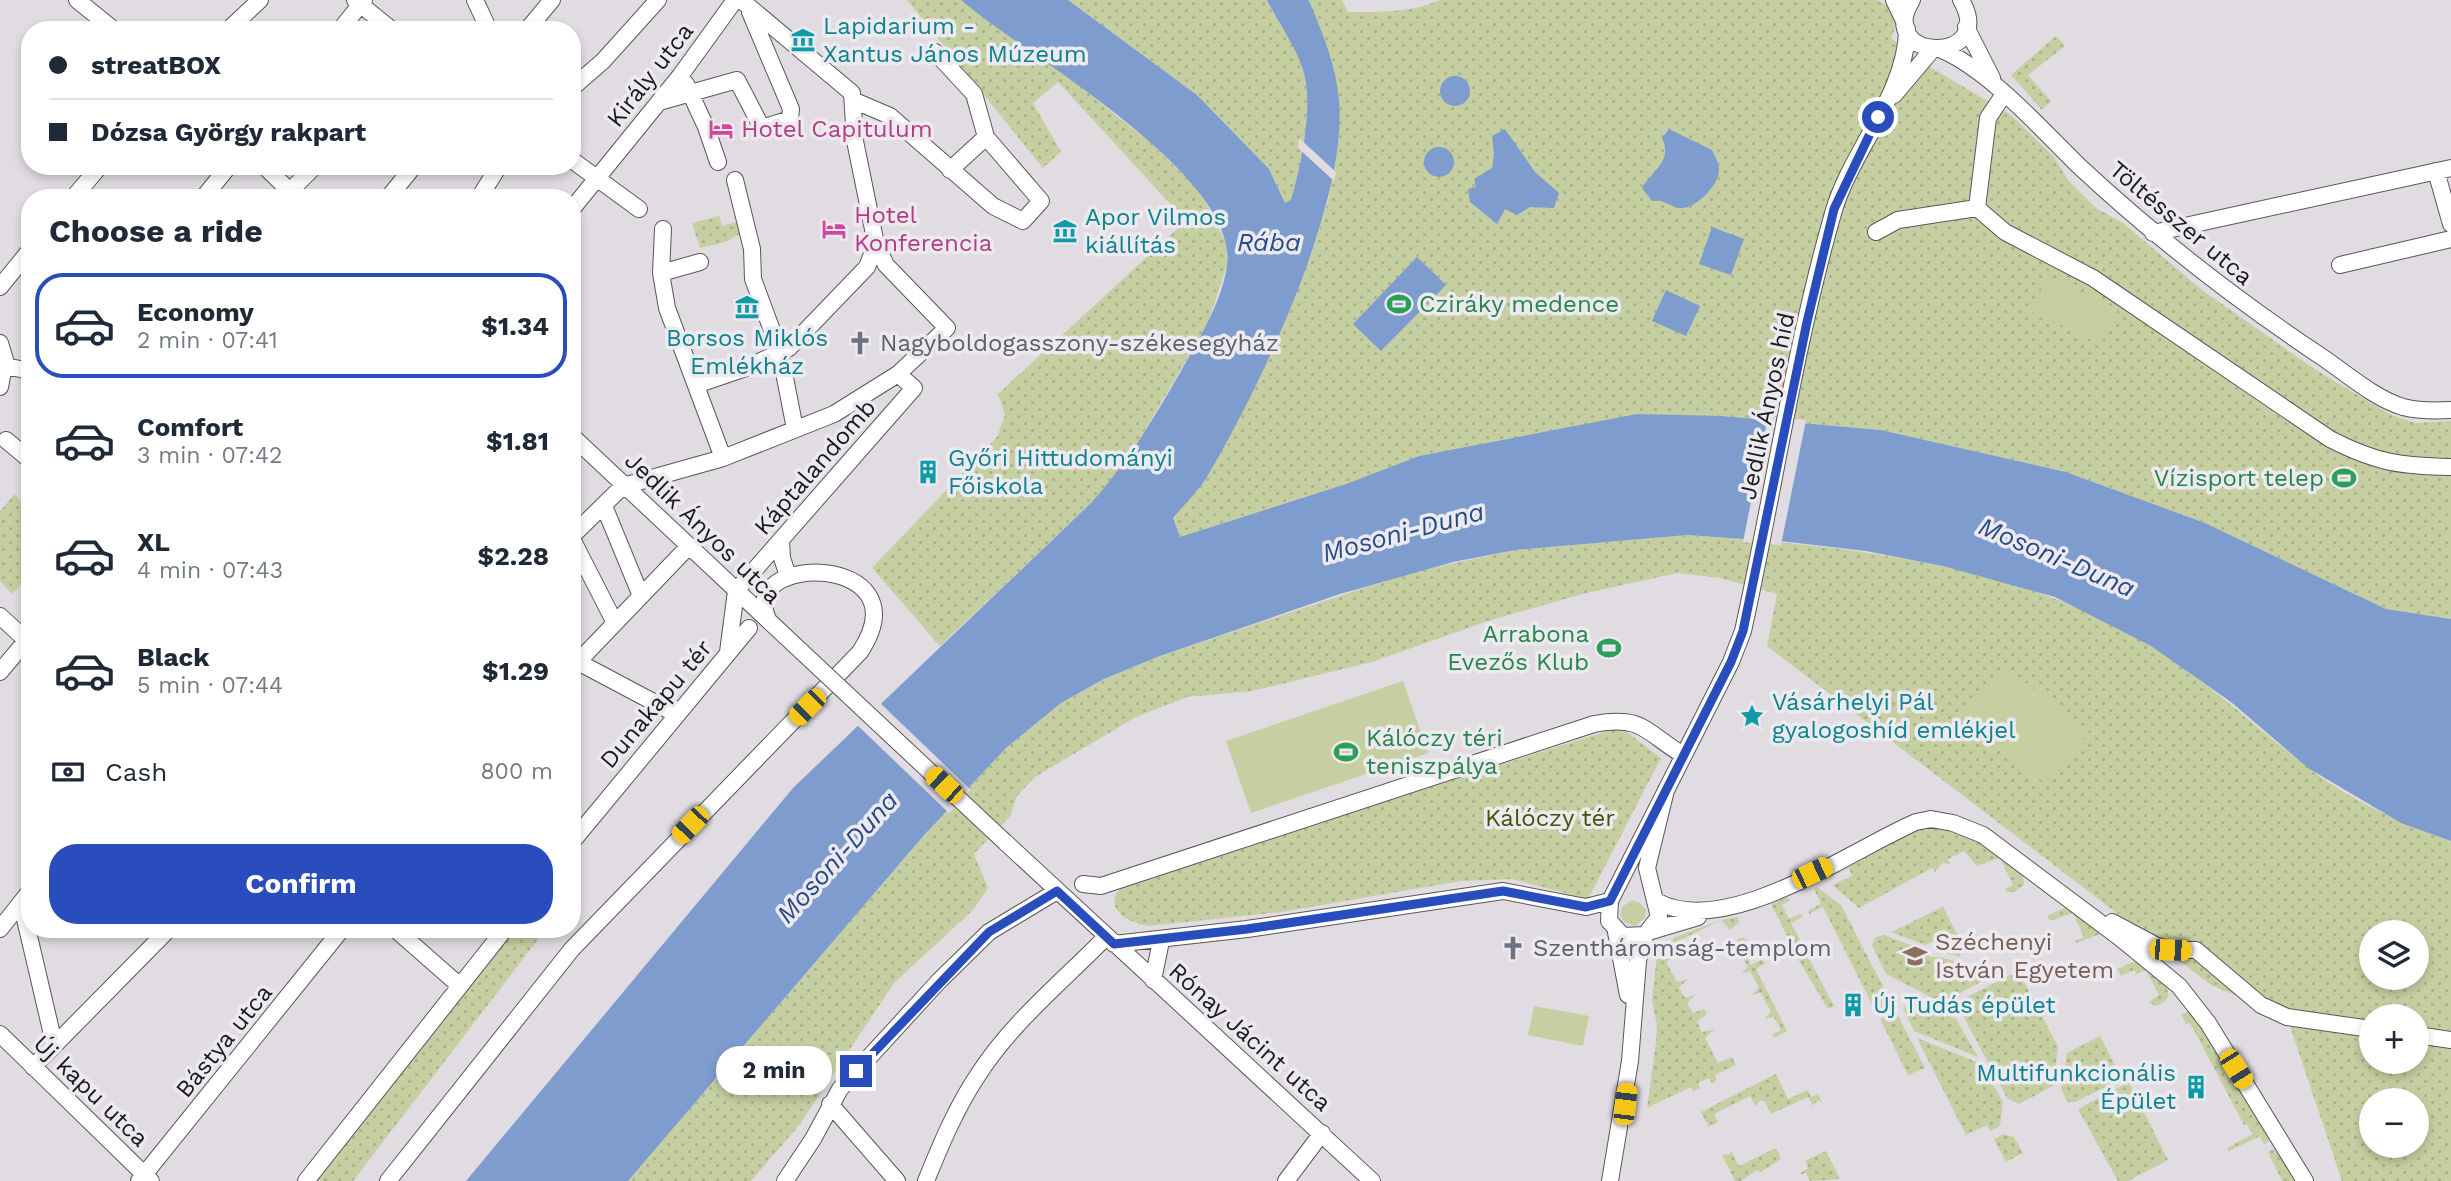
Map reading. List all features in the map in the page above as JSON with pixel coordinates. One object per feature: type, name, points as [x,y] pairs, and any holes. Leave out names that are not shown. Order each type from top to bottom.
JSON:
[{"type":"street","points":[[77,0],[103,21]]},
{"type":"street","points":[[238,21],[260,0]]},
{"type":"street","points":[[475,0],[485,21]]},
{"type":"street","points":[[534,21],[552,0]]},
{"type":"street","points":[[581,80],[603,61],[658,0]]},
{"type":"street","points":[[1894,0],[1916,43],[1959,58],[2004,94]]},
{"type":"street","name":"Jedlik Ányos híd","points":[[1683,755],[1731,662],[1743,631],[1807,322],[1834,209],[1900,65],[1912,0]]},
{"type":"street","points":[[346,21],[360,2],[382,21]]},
{"type":"street","points":[[659,102],[737,80],[762,128],[793,117],[742,3]]},
{"type":"street","points":[[696,385],[789,348],[867,267],[876,244],[855,141],[855,101],[852,93],[742,3]]},
{"type":"street","name":"Király utca","points":[[581,198],[742,3]]},
{"type":"street","points":[[1963,3],[1966,27],[1985,68],[2004,94]]},
{"type":"street","name":"Jedlik Ányos híd","points":[[1878,117],[1920,61],[1957,42],[1966,27]]},
{"type":"street","points":[[855,101],[890,116],[993,206],[1024,221],[1041,201],[986,137],[974,94],[935,52]]},
{"type":"street","points":[[681,76],[692,93],[718,162]]},
{"type":"street","points":[[1978,208],[1988,118],[2004,94]]},
{"type":"street","name":"Töltésszer utca","points":[[2004,94],[2153,233],[2240,302],[2366,387],[2408,408],[2451,410]]},
{"type":"street","points":[[950,170],[986,137]]},
{"type":"street","points":[[581,166],[639,209]]},
{"type":"street","points":[[2153,233],[2444,170],[2451,224]]},
{"type":"street","points":[[81,189],[92,175]]},
{"type":"street","points":[[211,189],[222,175]]},
{"type":"street","points":[[273,175],[288,189]]},
{"type":"street","points":[[395,189],[407,175]]},
{"type":"street","name":"Káptalandomb","points":[[735,180],[752,249],[753,279],[780,352],[795,429]]},
{"type":"street","points":[[1875,232],[1898,220],[1978,208]]},
{"type":"street","points":[[1978,208],[2005,232],[2093,278],[2330,439],[2364,457],[2400,466],[2451,467]]},
{"type":"street","points":[[663,229],[662,273],[675,336],[723,458]]},
{"type":"street","points":[[2340,265],[2451,239]]},
{"type":"street","name":"Káptalandomb","points":[[626,485],[723,458],[834,414],[898,374],[947,328],[886,265],[876,244]]},
{"type":"street","points":[[0,287],[21,261]]},
{"type":"street","points":[[662,273],[700,262]]},
{"type":"street","points":[[0,343],[5,366],[0,387]]},
{"type":"street","points":[[5,366],[21,369]]},
{"type":"street","name":"Káptalandomb","points":[[743,591],[781,541],[914,388],[898,374]]},
{"type":"street","points":[[6,440],[21,452]]},
{"type":"street","name":"Jedlik Ányos utca","points":[[581,444],[626,485],[684,552],[743,591],[769,621],[1004,842]]},
{"type":"street","points":[[581,525],[626,485]]},
{"type":"street","points":[[604,506],[641,596]]},
{"type":"street","points":[[781,541],[782,558],[788,576]]},
{"type":"street","points":[[581,544],[615,623]]},
{"type":"street","points":[[581,655],[684,552]]},
{"type":"street","points":[[388,1181],[572,949],[863,646],[872,626],[873,614],[868,597],[859,586],[842,577],[817,571],[788,576],[771,587],[764,597],[764,609],[769,621]]},
{"type":"street","points":[[728,652],[743,591]]},
{"type":"street","points":[[0,616],[21,632]]},
{"type":"street","name":"Dunakapu tér","points":[[581,831],[749,628]]},
{"type":"street","points":[[0,672],[21,646]]},
{"type":"street","points":[[581,666],[676,714]]},
{"type":"street","points":[[1083,884],[1101,886],[1612,720],[1628,720],[1643,726],[1683,755],[1612,898],[1607,915],[1616,932],[1633,1023]]},
{"type":"street","points":[[1610,1181],[1622,1125],[1638,961],[1648,933],[1659,917],[1647,868],[1665,790]]},
{"type":"street","points":[[1616,932],[1630,938],[1679,920],[1761,898],[1916,822],[1938,820],[1963,826],[1983,835],[2087,913],[2184,992],[2208,1023],[2305,1181]]},
{"type":"street","name":"Rónay Jácint utca","points":[[1004,842],[1372,1181]]},
{"type":"street","points":[[926,1181],[948,1125],[979,1073],[1014,1029],[1110,940],[1161,941],[1503,891],[1586,907],[1612,898],[1621,890],[1637,887],[1654,898],[1691,911],[1720,911]]},
{"type":"street","points":[[785,1181],[813,1139],[830,1104],[889,1034],[989,932],[1057,891]]},
{"type":"street","points":[[0,929],[21,904]]},
{"type":"street","points":[[2087,913],[2114,922],[2155,945],[2170,950],[2196,950],[2261,1005],[2287,1017],[2359,1027]]},
{"type":"street","points":[[34,938],[54,1043]]},
{"type":"street","points":[[33,1067],[160,938]]},
{"type":"street","name":"Bástya utca","points":[[145,1179],[335,938]]},
{"type":"street","points":[[405,938],[460,986]]},
{"type":"street","points":[[306,1181],[498,938]]},
{"type":"street","points":[[1153,980],[1161,941]]},
{"type":"street","name":"Új kapu utca","points":[[0,1034],[145,1179]]},
{"type":"street","points":[[2429,1037],[2451,1040]]},
{"type":"street","points":[[830,1104],[897,1181]]},
{"type":"street","points":[[1286,1181],[1322,1133]]},
{"type":"green space","points":[[907,0],[961,0],[1067,76],[1152,144],[1193,184],[1208,206],[1226,243],[1227,265],[1208,323],[1123,468],[1092,502],[940,646],[872,568],[997,437],[1005,415],[998,394],[1186,221],[1058,82],[1033,103],[1061,152],[1043,168]]},
{"type":"green space","points":[[1068,0],[1267,0],[1295,50],[1306,81],[1305,134],[1291,201],[1285,203],[1269,169],[1197,95]]},
{"type":"green space","points":[[1308,0],[1342,0],[1348,12],[1383,12],[1406,10],[1440,0],[1877,0],[1902,14],[1891,38],[1920,61],[2011,115],[2055,158],[2067,179],[2096,208],[2123,223],[2202,290],[2313,368],[2391,415],[2416,423],[2451,421],[2451,619],[2386,609],[2205,523],[2066,472],[1881,430],[1722,416],[1419,456],[1346,484],[1180,537],[1173,518],[1205,479],[1312,252],[1328,201],[1339,99]]},
{"type":"green space","points":[[2056,36],[2065,46],[2028,75],[2051,101],[2042,110],[2011,75]]},
{"type":"green space","points":[[719,216],[722,226],[742,220],[744,232],[725,242],[700,248],[692,223]]},
{"type":"green space","points":[[2048,276],[2118,309],[2101,344],[2031,311]]},
{"type":"green space","points":[[15,494],[21,502],[21,584],[12,594],[0,581],[0,511]]},
{"type":"green space","points":[[1687,535],[1747,539],[1867,553],[1985,576],[2043,594],[2098,617],[2151,646],[2192,674],[2322,778],[2394,818],[2451,841],[2451,1181],[2342,1181],[2287,1017],[2211,985],[1767,646],[1777,594],[1720,578],[1677,573],[1582,594],[1488,621],[1372,662],[1252,691],[1187,697],[1136,717],[1035,777],[1017,796],[1010,816],[974,854],[988,888],[973,910],[894,983],[800,1124],[751,1181],[628,1181],[925,834],[1006,748],[1061,703],[1105,679],[1160,656],[1408,573],[1515,550]]},
{"type":"green space","points":[[2004,666],[2089,731],[2047,785],[1961,719]]},
{"type":"green space","points":[[1403,681],[1428,753],[1251,813],[1226,741]]},
{"type":"green space","name":"Kálóczy tér","points":[[1620,727],[1661,758],[1588,899],[1512,879],[1461,881],[1281,912],[1148,926],[1124,917],[1115,906],[1118,892],[1125,883]]},
{"type":"green space","points":[[1937,827],[1978,841],[2023,874],[2024,885],[2014,892],[2007,892],[2005,889],[2013,885],[2000,858],[1977,866],[1964,851],[1948,859],[1950,864],[1942,863],[1935,872],[1932,868],[1859,908],[1832,885],[1852,876],[1849,868],[1825,880],[1821,876],[1920,829]]},
{"type":"green space","points":[[1817,887],[1841,905],[1892,1004],[1876,1012],[1823,907],[1809,914],[1809,910],[1821,904],[1814,889]]},
{"type":"green space","points":[[1787,897],[1790,900],[1782,905],[1789,919],[1800,914],[1803,917],[1791,923],[1804,948],[1795,952],[1771,904]]},
{"type":"green space","points":[[1632,900],[1640,903],[1646,910],[1645,918],[1635,926],[1624,922],[1620,915],[1622,907]]},
{"type":"green space","points":[[1943,907],[1963,946],[1960,957],[1940,951],[1934,941],[1925,945],[1891,932]]},
{"type":"green space","points":[[2067,907],[2100,934],[2077,943],[2075,941],[2084,937],[2073,913],[2050,921],[2047,916]]},
{"type":"green space","points":[[1738,917],[1739,922],[1730,930],[1721,920]]},
{"type":"green space","points":[[1721,920],[1673,944],[1677,956],[1666,962],[1677,982],[1689,979],[1679,987],[1685,998],[1697,994],[1687,1003],[1693,1013],[1704,1009],[1707,1014],[1697,1022],[1702,1032],[1715,1029],[1705,1038],[1718,1063],[1732,1057],[1736,1065],[1715,1075],[1717,1080],[1712,1083],[1709,1078],[1698,1083],[1700,1088],[1693,1091],[1691,1087],[1647,1108],[1656,1042],[1657,1025],[1652,1001],[1657,954],[1675,937]]},
{"type":"green space","points":[[1884,935],[1924,950],[1930,957],[1944,958],[1959,964],[1974,971],[1984,980],[1945,1001],[1938,1001],[1886,974],[1872,945],[1876,937]]},
{"type":"green space","points":[[1743,937],[1748,942],[1742,947],[1751,965],[1761,960],[1766,963],[1756,969],[1787,1031],[1774,1038],[1772,1035],[1781,1030],[1774,1017],[1764,1019],[1771,1012],[1761,993],[1751,995],[1759,988],[1750,971],[1741,974],[1748,967],[1738,949],[1731,952],[1728,949],[1729,945]]},
{"type":"green space","points":[[508,938],[539,938],[353,1181],[315,1181]]},
{"type":"green space","points":[[1807,955],[1834,1006],[1828,1009],[1798,959]]},
{"type":"green space","points":[[2138,962],[2164,984],[2168,996],[2164,1002],[2155,1006],[2149,1002],[2159,995],[2146,970],[2137,974],[2134,970],[2121,976],[2118,969]]},
{"type":"green space","points":[[2010,975],[2021,976],[2058,1047],[2053,1086],[2019,1104],[2007,1098],[1961,1012],[1961,1000]]},
{"type":"green space","points":[[1921,1000],[1956,1019],[1978,1057],[1914,1031],[1903,1008]]},
{"type":"green space","points":[[1534,1006],[1589,1016],[1583,1046],[1528,1035]]},
{"type":"green space","points":[[1896,1012],[1925,1068],[1908,1075],[1880,1019]]},
{"type":"green space","points":[[2189,1012],[2195,1015],[2271,1140],[2264,1144],[2260,1136],[2229,1151],[2227,1148],[2253,1134],[2247,1124],[2244,1125],[2190,1023],[2186,1024],[2181,1014]]},
{"type":"green space","points":[[2100,1036],[2122,1079],[2075,1102],[2067,1102],[2061,1089],[2067,1053]]},
{"type":"green space","points":[[1917,1038],[1982,1064],[2003,1102],[2000,1126],[1990,1131],[1987,1125],[1966,1135]]},
{"type":"green space","points":[[1776,1074],[1788,1099],[1808,1090],[1811,1097],[1818,1094],[1822,1102],[1818,1100],[1813,1106],[1808,1097],[1771,1114],[1765,1102],[1761,1100],[1755,1106],[1750,1096],[1714,1114],[1718,1123],[1710,1125],[1709,1128],[1701,1112]]},
{"type":"green space","points":[[2129,1082],[2168,1160],[2128,1181],[2118,1181],[2078,1109]]},
{"type":"green space","points":[[2004,1134],[2014,1137],[2023,1153],[2006,1162],[1994,1139]]},
{"type":"green space","points":[[2277,1147],[2298,1181],[2282,1181],[2268,1152]]},
{"type":"green space","points":[[1776,1148],[1781,1159],[1741,1181],[1735,1181],[1722,1155],[1730,1154],[1731,1151],[1739,1166]]},
{"type":"green space","points":[[1826,1151],[1840,1179],[1810,1181],[1806,1173],[1798,1175],[1808,1168],[1805,1161]]},
{"type":"water","points":[[961,0],[1068,0],[1197,95],[1269,169],[1285,203],[1291,200],[1299,169],[1307,115],[1306,81],[1299,58],[1267,0],[1308,0],[1315,15],[1332,63],[1339,100],[1338,142],[1330,190],[1296,294],[1251,395],[1207,477],[1173,518],[1180,537],[1346,484],[1419,456],[1637,414],[1722,416],[1881,430],[2066,472],[2205,523],[2386,609],[2451,619],[2451,841],[2401,823],[2308,768],[2231,702],[2151,646],[2055,597],[1943,566],[1866,551],[1789,542],[1687,535],[1515,550],[1453,562],[1340,594],[1160,656],[1104,679],[1061,703],[1006,748],[925,834],[628,1181],[466,1181],[793,788],[1105,487],[1161,406],[1195,347],[1221,292],[1227,265],[1222,230],[1199,193],[1164,155],[1121,118]]},
{"type":"water","points":[[1455,76],[1466,80],[1470,91],[1466,102],[1455,106],[1444,102],[1440,91],[1444,80]]},
{"type":"water","points":[[1505,129],[1535,172],[1559,193],[1554,208],[1530,207],[1517,215],[1505,209],[1497,224],[1470,202],[1468,189],[1476,187],[1474,179],[1492,168],[1492,136]]},
{"type":"water","points":[[1669,129],[1712,150],[1719,167],[1718,176],[1706,194],[1689,207],[1675,207],[1652,201],[1642,188],[1663,159],[1665,146],[1662,138]]},
{"type":"water","points":[[1439,147],[1450,151],[1454,162],[1450,173],[1439,177],[1428,173],[1424,162],[1428,151]]},
{"type":"water","points":[[1712,227],[1744,239],[1731,275],[1699,264]]},
{"type":"water","name":"Cziráky medence","points":[[1417,257],[1446,285],[1381,351],[1353,324]]},
{"type":"water","points":[[1666,290],[1700,306],[1686,336],[1652,321]]},
{"type":"pier","points":[[1299,138],[1336,172],[1334,181],[1298,148]]},
{"type":"pier","points":[[1768,416],[1806,420],[1781,545],[1743,542]]},
{"type":"pier","points":[[878,701],[971,790],[949,813],[855,723]]},
{"type":"place","name":"Lapidarium - Xantus János Múzeum","points":[[803,40]]},
{"type":"place","name":"Hotel Capitulum","points":[[721,129]]},
{"type":"place","name":"Hotel Konferencia","points":[[834,229]]},
{"type":"place","name":"Apor Vilmos kiállítás","points":[[1065,231]]},
{"type":"place","name":"Cziráky medence","points":[[1399,304]]},
{"type":"place","name":"Borsos Miklós Emlékház","points":[[747,307]]},
{"type":"place","name":"Nagyboldogasszony-székesegyház","points":[[860,343]]},
{"type":"place","name":"Győri Hittudományi Főiskola","points":[[928,472]]},
{"type":"place","name":"Vízisport telep","points":[[2344,478]]},
{"type":"place","name":"Arrabona Evezős Klub","points":[[1609,648]]},
{"type":"place","name":"Vásárhelyi Pál gyalogoshíd emlékjel","points":[[1752,716]]},
{"type":"place","name":"Kálóczy téri teniszpálya","points":[[1346,752]]},
{"type":"place","name":"Szentháromság-templom","points":[[1513,948]]},
{"type":"place","name":"Széchenyi István Egyetem","points":[[1915,956]]},
{"type":"place","name":"Új Tudás épület","points":[[1853,1005]]},
{"type":"place","name":"Multifunkcionális Épület","points":[[2196,1087]]},
{"type":"route","points":[[856,1071],[939,981],[989,932],[1057,891],[1114,944],[1161,941],[1503,891],[1586,907],[1610,901],[1623,879],[1650,817],[1731,662],[1743,631],[1807,322],[1834,209],[1878,117]]},
{"type":"water label","name":"Rába","points":[[1269,242]]},
{"type":"water label","name":"Mosoni-Duna","points":[[1403,532]]},
{"type":"water label","name":"Mosoni-Duna","points":[[2057,557]]},
{"type":"water label","name":"Mosoni-Duna","points":[[837,857]]}]
